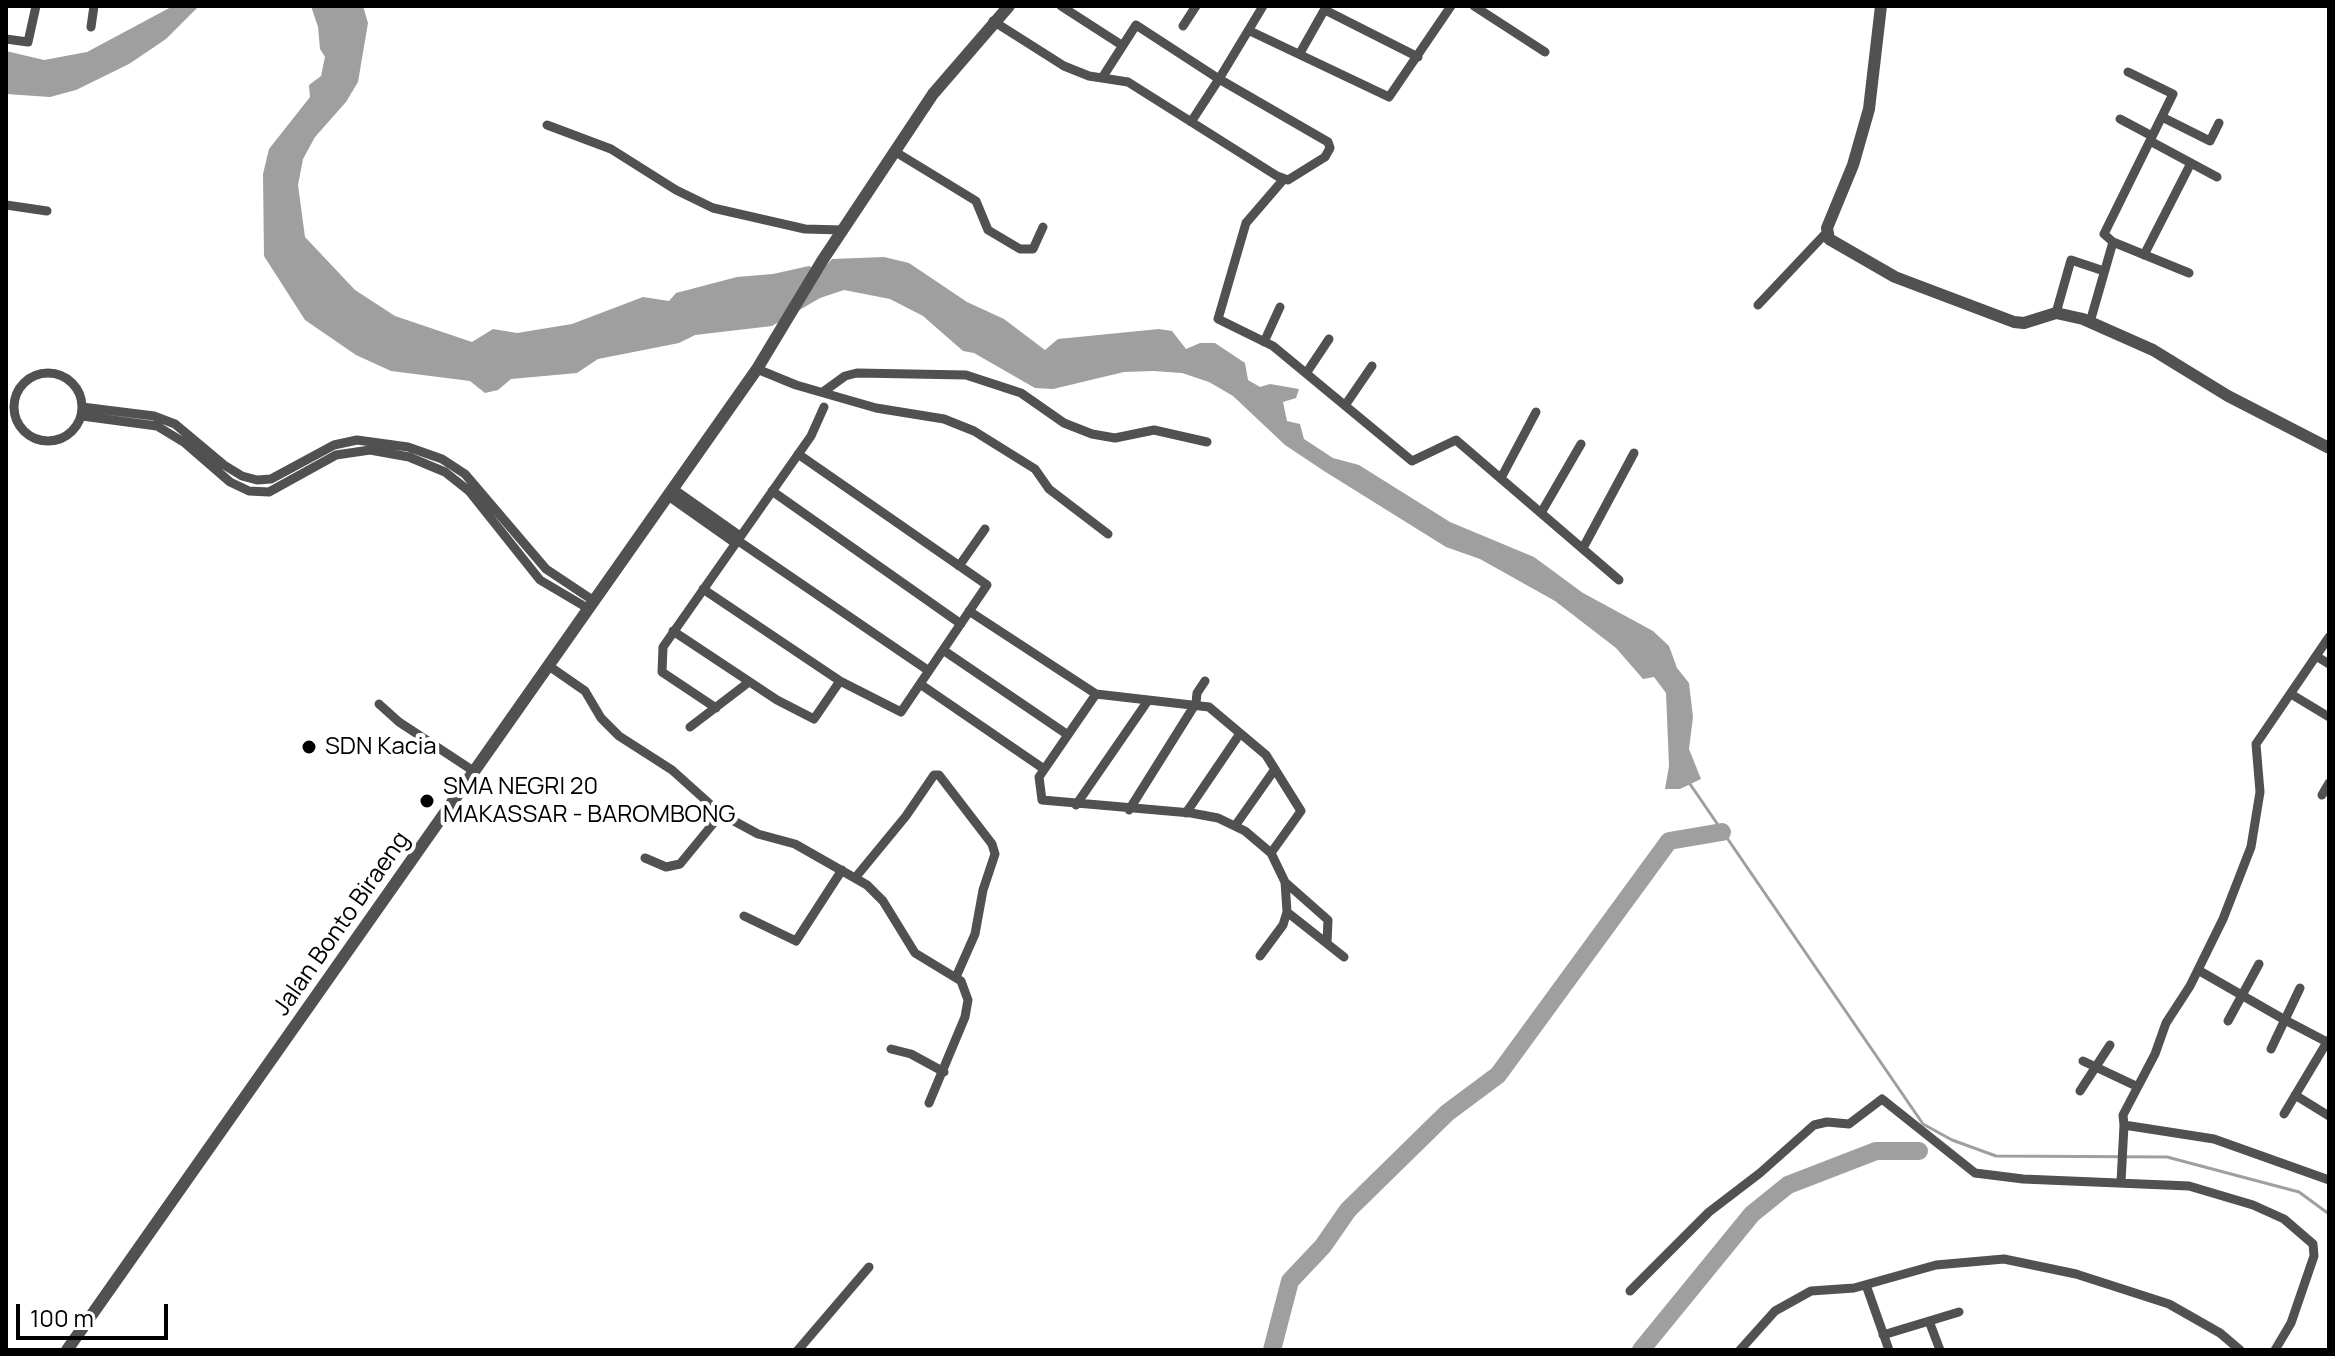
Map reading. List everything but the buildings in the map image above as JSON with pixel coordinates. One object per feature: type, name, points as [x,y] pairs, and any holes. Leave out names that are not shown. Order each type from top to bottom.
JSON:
[{"type":"street","points":[[6,39],[28,42],[36,6]]},
{"type":"street","points":[[91,27],[95,6]]},
{"type":"street","name":"Jalan Bonto Biraeng","points":[[67,1350],[757,369],[822,261],[938,86],[1009,6]]},
{"type":"street","points":[[1061,6],[1120,44]]},
{"type":"street","points":[[1183,26],[1196,6]]},
{"type":"street","points":[[1191,122],[1263,6]]},
{"type":"street","points":[[1250,31],[1300,53],[1385,98],[1398,89],[1451,6]]},
{"type":"street","points":[[1474,6],[1545,52]]},
{"type":"street","points":[[1758,305],[1826,233],[1856,156],[1869,109],[1881,6]]},
{"type":"street","points":[[1300,53],[1326,8],[1418,57]]},
{"type":"street","points":[[993,21],[1064,66],[1102,78],[1128,82],[1283,180]]},
{"type":"street","points":[[1102,78],[1120,44],[1136,25],[1262,107],[1328,142],[1330,148],[1325,157],[1283,180],[1246,223],[1218,319],[1264,342],[1307,372],[1412,461],[1456,440],[1619,580]]},
{"type":"street","points":[[2128,72],[2173,94],[2104,234],[2113,242],[2189,273]]},
{"type":"street","points":[[2162,117],[2210,141],[2219,123]]},
{"type":"street","points":[[2120,119],[2217,177]]},
{"type":"street","points":[[547,125],[611,149],[676,190],[713,208],[805,229],[843,230]]},
{"type":"street","points":[[894,151],[976,201],[988,230],[1020,249],[1033,249],[1043,227]]},
{"type":"street","points":[[2144,255],[2191,163]]},
{"type":"street","points":[[6,205],[47,211]]},
{"type":"street","points":[[1826,233],[1835,244],[1882,271],[2014,322],[2024,323],[2056,313],[2090,322],[2153,350],[2228,396],[2329,448]]},
{"type":"street","points":[[2090,322],[2113,242]]},
{"type":"street","points":[[2056,313],[2071,260],[2104,271]]},
{"type":"street","points":[[1264,342],[1280,307]]},
{"type":"street","points":[[1307,372],[1329,339]]},
{"type":"street","points":[[1346,404],[1372,366]]},
{"type":"street","points":[[757,369],[876,408],[944,419],[974,431],[1035,469],[1049,489],[1108,534]]},
{"type":"street","points":[[51,373],[72,383],[79,392],[82,411],[70,434],[48,442],[27,435],[19,427],[10,406],[21,385],[30,378],[51,373]]},
{"type":"street","points":[[823,392],[837,380],[857,373],[966,375],[1021,393],[1064,423],[1092,434],[1115,438],[1154,430],[1207,442]]},
{"type":"street","points":[[716,708],[662,672],[663,647],[798,454],[824,407]]},
{"type":"street","points":[[82,411],[157,426],[185,443],[230,482],[249,491],[269,492],[336,455],[370,450],[409,457],[445,472],[469,491],[540,580],[592,605]]},
{"type":"street","points":[[1501,478],[1536,412]]},
{"type":"street","points":[[1541,513],[1581,444]]},
{"type":"street","points":[[1583,548],[1634,453]]},
{"type":"street","points":[[703,589],[840,681],[901,712],[987,585],[798,454]]},
{"type":"street","points":[[772,491],[961,624]]},
{"type":"street","points":[[669,492],[929,671]]},
{"type":"street","points":[[959,566],[985,529]]},
{"type":"street","points":[[969,611],[1096,694],[1147,702],[1196,703],[1209,707],[1266,755],[1301,811],[1271,853]]},
{"type":"street","points":[[673,631],[749,682],[814,719],[840,681]]},
{"type":"street","points":[[2121,1182],[2123,1115],[2155,1054],[2166,1023],[2198,970],[2223,919],[2251,847],[2260,792],[2254,748],[2329,637]]},
{"type":"street","points":[[943,650],[1068,735]]},
{"type":"street","points":[[2316,656],[2329,664]]},
{"type":"street","points":[[549,666],[585,691],[601,718],[619,736],[672,770],[721,814],[758,834],[795,844],[855,878],[883,901],[915,953],[956,977],[965,988],[967,1009],[929,1103]]},
{"type":"street","points":[[1129,810],[1196,703],[1197,693],[1205,681]]},
{"type":"street","points":[[690,727],[749,682]]},
{"type":"street","points":[[920,684],[1044,769]]},
{"type":"street","points":[[1096,694],[1039,777],[1042,800],[1186,813],[1218,818],[1235,826],[1271,853],[1285,882],[1287,912],[1283,925],[1260,956]]},
{"type":"street","points":[[2291,694],[2329,717]]},
{"type":"street","points":[[1076,805],[1147,702]]},
{"type":"street","points":[[379,704],[399,722],[475,772]]},
{"type":"street","points":[[1186,813],[1239,735]]},
{"type":"street","points":[[1235,826],[1275,769]]},
{"type":"street","points":[[855,878],[906,816],[934,775],[939,775],[992,844],[995,854],[983,890],[975,934],[956,977]]},
{"type":"street","points":[[2322,795],[2329,783]]},
{"type":"street","points":[[645,858],[666,867],[680,864],[721,814]]},
{"type":"street","points":[[744,916],[796,941],[842,870]]},
{"type":"street","points":[[1285,882],[1328,920],[1327,943]]},
{"type":"street","points":[[1287,912],[1344,957]]},
{"type":"street","points":[[2228,1021],[2259,964]]},
{"type":"street","points":[[2198,970],[2328,1041],[2284,1114]]},
{"type":"street","points":[[2271,1049],[2300,988]]},
{"type":"street","points":[[2080,1091],[2110,1045]]},
{"type":"street","points":[[891,1049],[911,1054],[944,1072]]},
{"type":"street","points":[[2083,1061],[2136,1086]]},
{"type":"street","points":[[2295,1095],[2329,1116]]},
{"type":"street","points":[[1630,1291],[1709,1212],[1760,1173],[1814,1125],[1822,1122],[1849,1124],[1882,1099],[1970,1171],[2023,1179],[2189,1186],[2220,1194],[2284,1219],[2313,1244],[2314,1256],[2300,1298],[2275,1350]]},
{"type":"street","points":[[2124,1129],[2200,1136],[2256,1152],[2329,1180]]},
{"type":"street","points":[[1740,1350],[1767,1318],[1796,1297],[1824,1288],[1847,1289],[1866,1285],[1936,1265],[2016,1261],[2076,1274],[2169,1304],[2220,1333],[2240,1350]]},
{"type":"street","points":[[798,1350],[869,1267]]},
{"type":"street","points":[[1866,1285],[1889,1350]]},
{"type":"street","points":[[1883,1335],[1959,1312]]},
{"type":"street","points":[[1929,1321],[1940,1350]]},
{"type":"shaded area","points":[[173,6],[199,6],[166,39],[129,64],[76,90],[50,97],[6,94],[6,51],[44,60],[87,52]]},
{"type":"shaded area","points":[[311,6],[363,6],[368,23],[358,82],[346,102],[315,137],[303,159],[298,185],[305,237],[355,290],[395,316],[472,342],[493,329],[517,333],[572,324],[643,297],[669,301],[676,293],[737,277],[773,274],[809,266],[820,272],[832,259],[884,257],[909,263],[967,302],[1004,319],[1045,350],[1058,339],[1159,329],[1172,331],[1186,349],[1200,343],[1215,343],[1245,363],[1248,380],[1260,387],[1270,384],[1299,389],[1296,398],[1283,402],[1287,421],[1300,424],[1304,439],[1333,458],[1359,465],[1450,522],[1534,557],[1583,593],[1653,631],[1669,646],[1677,668],[1689,683],[1693,717],[1689,749],[1701,779],[1680,789],[1665,789],[1669,766],[1666,693],[1654,677],[1643,679],[1616,648],[1555,601],[1480,559],[1446,547],[1285,445],[1233,396],[1209,382],[1182,373],[1124,372],[1053,389],[1035,388],[974,353],[963,351],[923,316],[890,299],[844,290],[820,298],[772,326],[695,335],[679,343],[598,359],[577,373],[511,379],[498,390],[485,393],[470,381],[391,371],[356,355],[305,320],[264,256],[263,174],[269,149],[310,97],[309,85],[321,76],[325,57],[320,49],[318,27]]},
{"type":"waterway","points":[[1690,784],[1923,1124],[1952,1140],[1996,1156],[2167,1157],[2299,1192],[2329,1214]]},
{"type":"waterway","points":[[1272,1350],[1290,1281],[1323,1246],[1348,1210],[1447,1113],[1498,1075],[1669,841],[1722,832]]},
{"type":"waterway","points":[[1641,1350],[1752,1214],[1788,1185],[1876,1151],[1919,1151]]},
{"type":"place","name":"SDN Kacia","points":[[309,747]]},
{"type":"place","name":"SMA NEGRI 20 MAKASSAR - BAROMBONG","points":[[427,801]]}]
